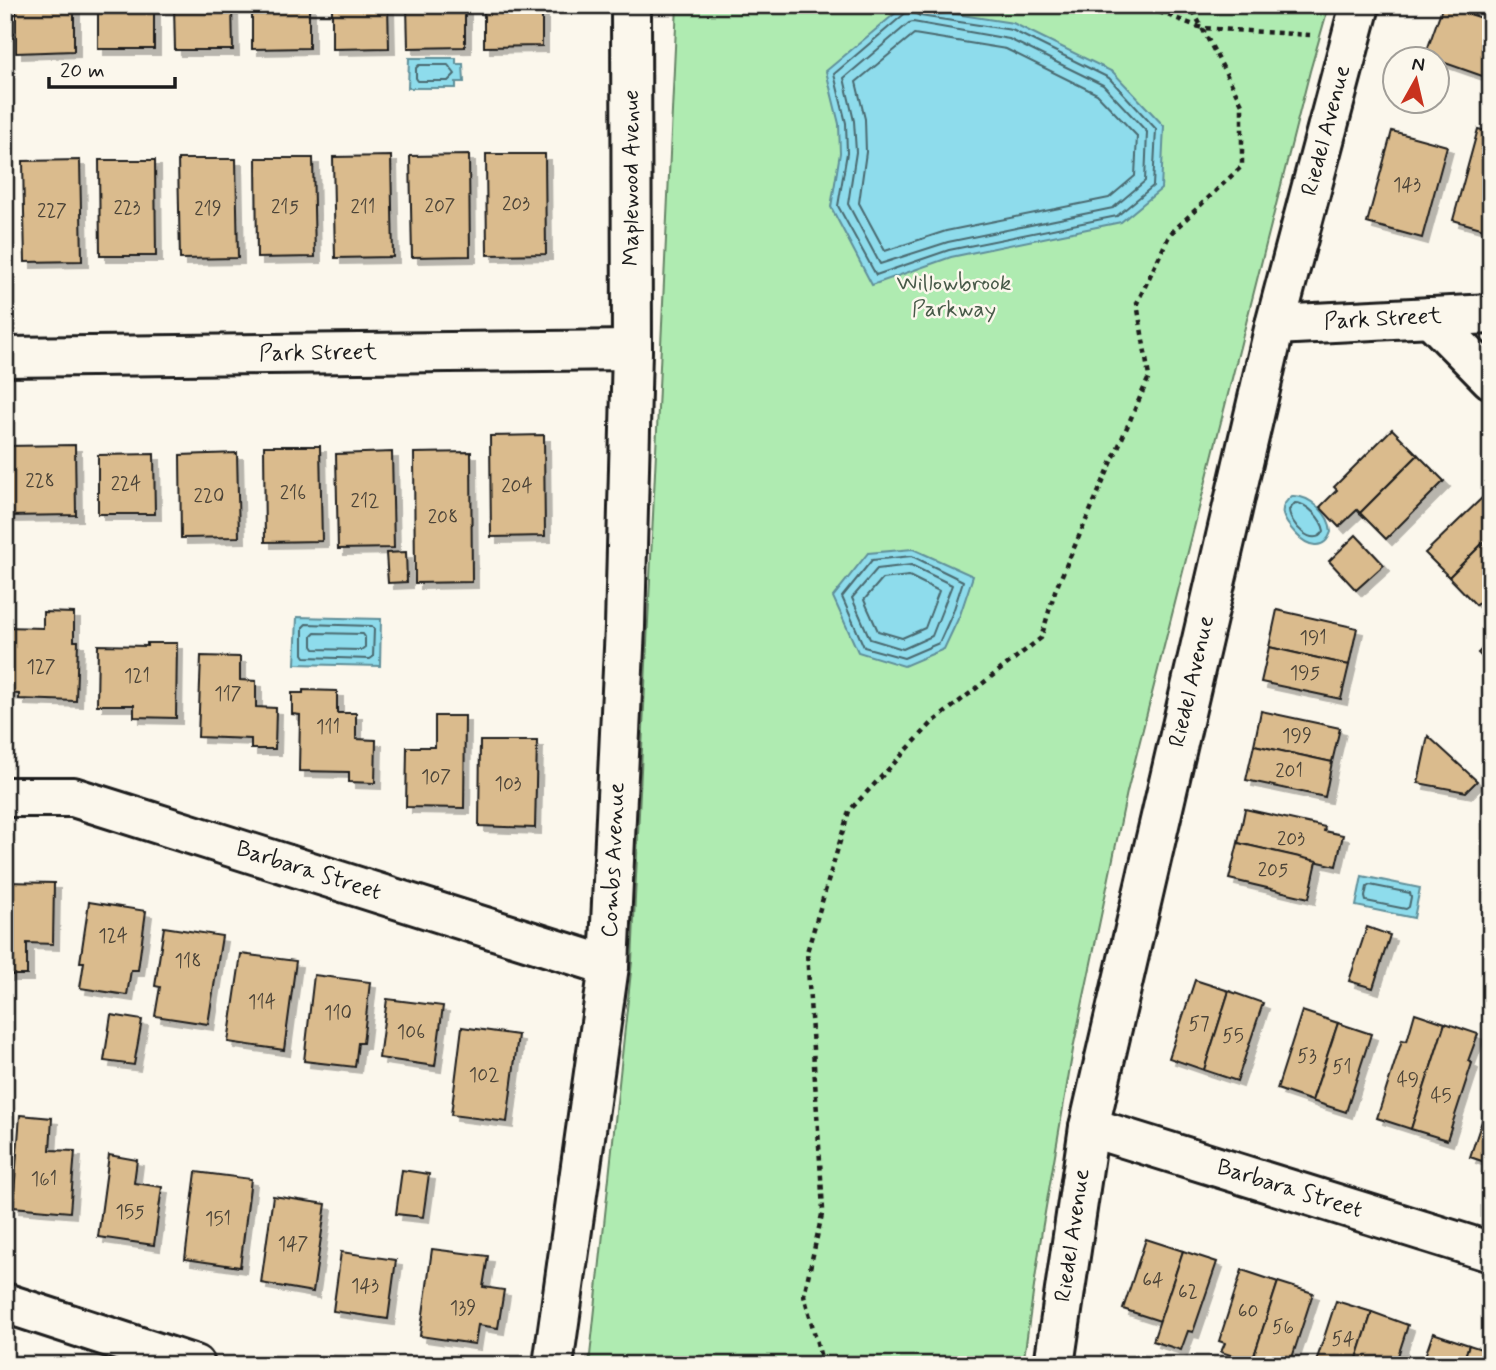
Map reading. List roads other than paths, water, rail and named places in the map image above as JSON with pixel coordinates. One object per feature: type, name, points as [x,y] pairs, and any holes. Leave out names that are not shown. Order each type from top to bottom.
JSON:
[{"type":"street","name":"Maplewood Avenue","points":[[631,5],[632,350]]},
{"type":"street","name":"Riedel Avenue","points":[[1054,1365],[1089,1127],[1275,325],[1360,5]]},
{"type":"street","name":"Park Street","points":[[1275,325],[1491,314]]},
{"type":"street","points":[[1430,317],[1491,379]]},
{"type":"street","name":"Park Street","points":[[5,357],[632,350]]},
{"type":"street","name":"Combs Avenue","points":[[553,1365],[609,966],[625,627],[632,350]]},
{"type":"street","name":"Barbara Street","points":[[5,797],[73,797],[609,966]]},
{"type":"street","name":"Barbara Street","points":[[1089,1127],[1491,1252]]},
{"type":"street","points":[[5,1303],[195,1365]]},
{"type":"water","points":[[904,6],[1013,23],[1113,72],[1164,126],[1161,189],[1121,222],[951,257],[872,285],[831,207],[840,153],[839,124],[826,71]]},
{"type":"water","points":[[409,58],[456,58],[456,64],[463,64],[464,82],[456,82],[456,88],[408,88]]},
{"type":"water","points":[[1292,496],[1312,502],[1327,519],[1331,532],[1320,545],[1305,542],[1288,524],[1283,510]]},
{"type":"water","points":[[913,549],[973,576],[960,615],[944,649],[904,666],[858,652],[833,597],[868,553]]},
{"type":"water","points":[[297,617],[381,619],[380,666],[295,664]]},
{"type":"water","points":[[1362,876],[1420,888],[1414,918],[1356,906]]},
{"type":"park label","name":"Willowbrook Parkway","points":[[954,297]]}]
